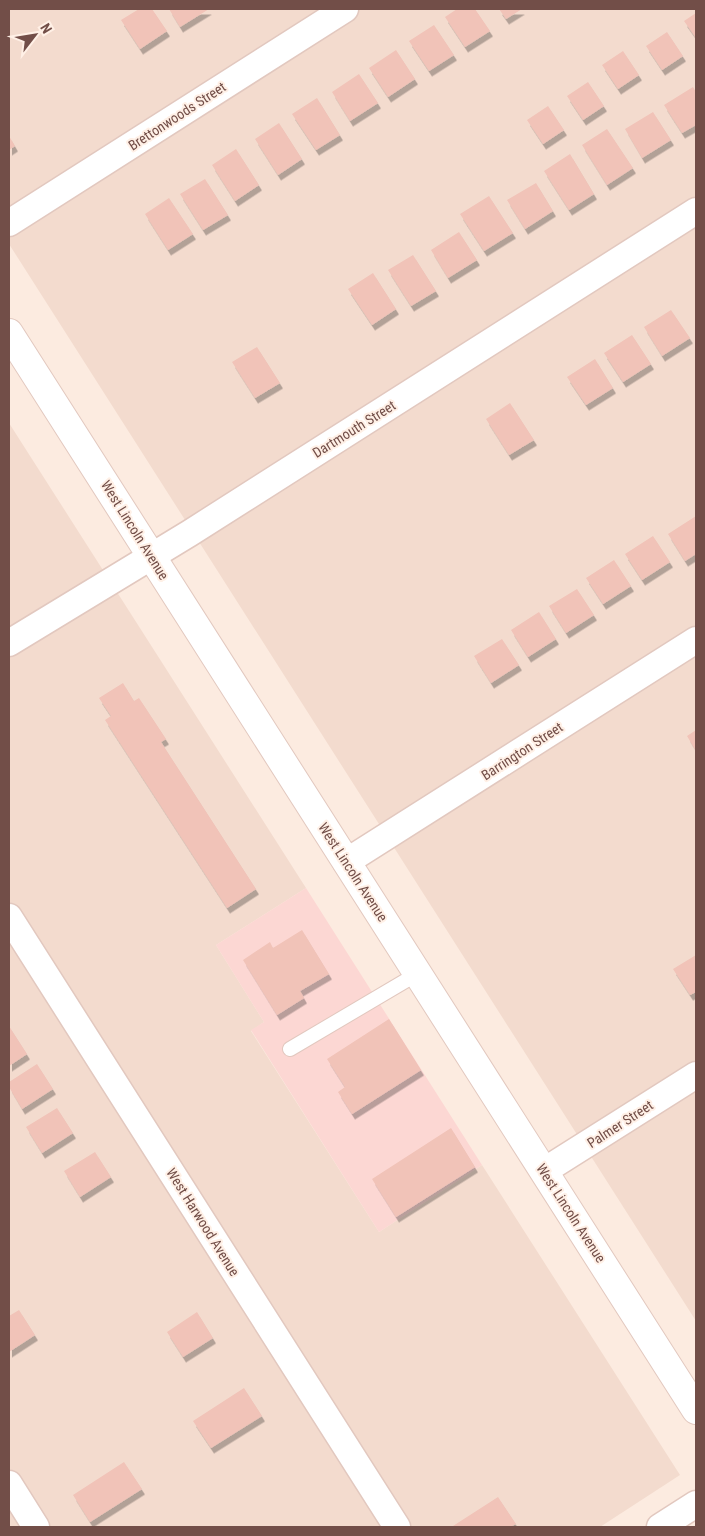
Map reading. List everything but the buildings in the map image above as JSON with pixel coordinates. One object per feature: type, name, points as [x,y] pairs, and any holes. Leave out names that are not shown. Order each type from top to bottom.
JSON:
[{"type":"street","name":"Brettonwoods Street","points":[[9,223],[345,9]]},
{"type":"street","name":"Dartmouth Street","points":[[9,643],[151,556],[696,211]]},
{"type":"street","name":"West Lincoln Avenue","points":[[9,334],[696,1410]]},
{"type":"street","name":"Barrington Street","points":[[346,862],[696,640]]},
{"type":"street","name":"West Harwood Avenue","points":[[9,917],[397,1527]]},
{"type":"street","name":"Palmer Street","points":[[544,1172],[696,1075]]},
{"type":"street","points":[[9,1484],[36,1527]]},
{"type":"street","points":[[660,1527],[696,1504]]},
{"type":"lane","points":[[290,1049],[418,974]]},
{"type":"shaded area","points":[[9,9],[696,9],[696,1321],[9,244]]},
{"type":"shaded area","points":[[9,423],[306,888],[216,945],[264,1022],[251,1031],[379,1232],[482,1165],[680,1475],[600,1527],[9,1527]]},
{"type":"shaded area","points":[[306,888],[482,1165],[379,1232],[251,1030],[264,1022],[216,945]]}]
